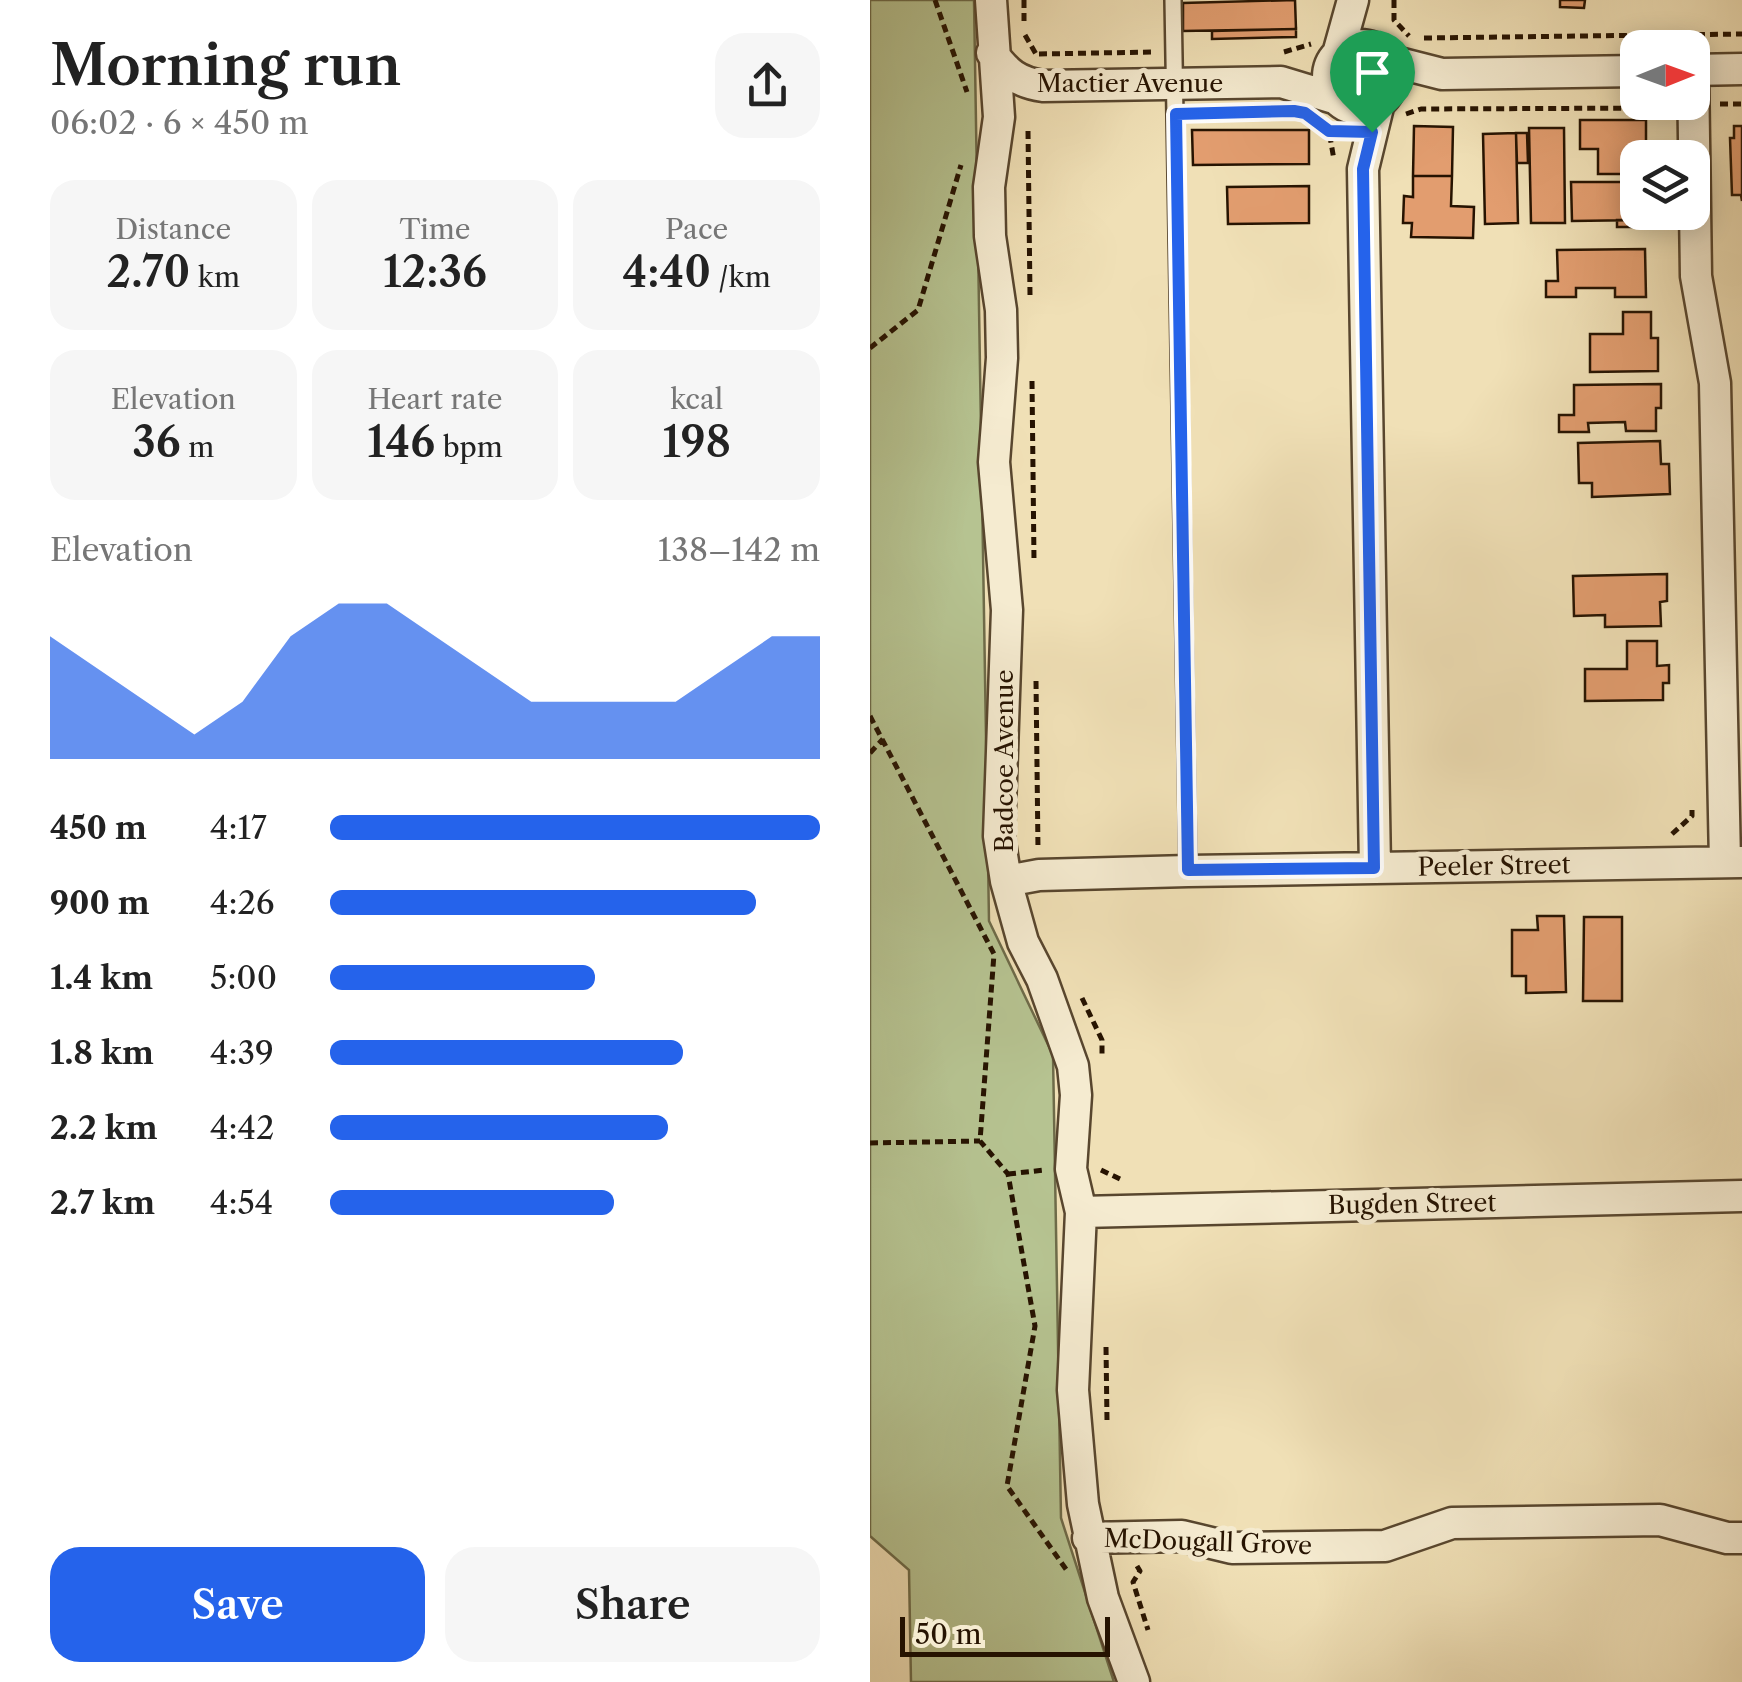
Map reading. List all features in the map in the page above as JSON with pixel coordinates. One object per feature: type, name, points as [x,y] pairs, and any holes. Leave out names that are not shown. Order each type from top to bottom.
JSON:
[{"type":"street","name":"Badcoe Avenue","points":[[991,0],[999,117],[989,187],[990,236],[1002,358],[994,462],[1007,610],[999,836],[1006,881],[1023,942],[1042,980],[1073,1066],[1076,1095],[1071,1169],[1081,1212],[1073,1390],[1088,1538],[1104,1598],[1134,1682]]},
{"type":"street","points":[[1353,0],[1329,80],[1353,114]]},
{"type":"street","points":[[1364,0],[1382,55],[1392,70],[1353,114],[1348,166],[1374,868]]},
{"type":"street","name":"Mactier Avenue","points":[[992,52],[1007,74],[1042,86],[1281,82],[1356,45],[1382,55]]},
{"type":"street","points":[[1382,55],[1442,74],[1620,71]]},
{"type":"street","points":[[1710,70],[1742,69]]},
{"type":"street","points":[[1353,114],[1442,74]]},
{"type":"street","name":"Mactier Avenue","points":[[1281,82],[1353,114]]},
{"type":"street","points":[[1694,120],[1696,276],[1716,383],[1733,862]]},
{"type":"street","name":"Peeler Street","points":[[1006,881],[1039,875],[1188,870],[1733,862]]},
{"type":"street","name":"Bugden Street","points":[[1081,1212],[1742,1196]]},
{"type":"street","name":"McDougall Grove","points":[[1088,1538],[1182,1536],[1232,1548],[1385,1546],[1452,1523],[1660,1520],[1727,1538],[1742,1538]]},
{"type":"lane","points":[[1173,0],[1188,870]]},
{"type":"path","points":[[935,0],[968,94]]},
{"type":"path","points":[[1024,0],[1025,40],[1036,54]]},
{"type":"path","points":[[1394,0],[1394,20],[1412,38],[1742,34]]},
{"type":"path","points":[[1710,104],[1742,104]]},
{"type":"path","points":[[1348,166],[1353,114],[1398,132],[1402,117],[1421,110],[1620,108]]},
{"type":"path","points":[[870,348],[918,310],[962,162]]},
{"type":"path","points":[[870,716],[994,954],[980,1141],[1008,1174],[1036,1326],[1007,1486],[1074,1580]]},
{"type":"path","points":[[870,753],[882,740]]},
{"type":"path","points":[[1668,863],[1667,838],[1692,816],[1692,797]]},
{"type":"path","points":[[870,1142],[980,1141]]},
{"type":"green space","points":[[870,0],[974,0],[989,921],[1053,1055],[1061,1518],[1114,1682],[911,1682],[909,1570],[870,1536]]},
{"type":"building","points":[[1295,0],[1296,29],[1183,31],[1183,3]]},
{"type":"building","points":[[1560,0],[1585,0],[1584,8],[1560,7]]},
{"type":"building","points":[[1296,29],[1296,37],[1212,39],[1212,31]]},
{"type":"building","points":[[1580,120],[1646,120],[1646,140],[1620,140],[1620,174],[1598,174],[1598,149],[1580,149]]},
{"type":"building","points":[[1414,126],[1453,127],[1452,176],[1413,176]]},
{"type":"building","points":[[1734,126],[1742,126],[1742,201],[1741,195],[1732,195],[1730,138],[1734,138]]},
{"type":"building","points":[[1529,128],[1564,128],[1565,223],[1531,223]]},
{"type":"building","points":[[1192,130],[1309,130],[1309,164],[1193,165]]},
{"type":"building","points":[[1516,133],[1527,133],[1528,163],[1517,163]]},
{"type":"building","points":[[1516,133],[1518,223],[1485,224],[1483,134]]},
{"type":"building","points":[[1413,176],[1452,176],[1451,206],[1474,207],[1473,238],[1411,237],[1412,223],[1403,223],[1404,196],[1413,197]]},
{"type":"building","points":[[1571,182],[1620,182],[1620,220],[1572,221]]},
{"type":"building","points":[[1309,186],[1309,223],[1228,224],[1227,187]]},
{"type":"building","points":[[1645,249],[1646,297],[1615,297],[1615,288],[1576,288],[1576,297],[1546,297],[1546,281],[1558,281],[1557,250]]},
{"type":"building","points":[[1623,312],[1651,312],[1651,338],[1658,338],[1658,371],[1590,372],[1590,334],[1623,334]]},
{"type":"building","points":[[1661,384],[1656,431],[1626,431],[1625,422],[1588,423],[1589,432],[1559,432],[1559,415],[1574,415],[1574,385]]},
{"type":"building","points":[[1660,441],[1661,464],[1669,464],[1670,494],[1592,497],[1592,483],[1579,483],[1578,443]]},
{"type":"building","points":[[1667,574],[1667,601],[1660,602],[1661,626],[1605,627],[1605,615],[1574,616],[1573,576]]},
{"type":"building","points":[[1627,641],[1657,641],[1657,666],[1669,665],[1669,683],[1663,683],[1663,700],[1585,701],[1585,669],[1627,669]]},
{"type":"building","points":[[1537,916],[1564,916],[1566,992],[1526,993],[1526,976],[1512,976],[1512,930],[1538,930]]},
{"type":"building","points":[[1584,917],[1622,917],[1622,1001],[1583,1001]]},
{"type":"route","points":[[1294,111],[1305,113],[1329,131],[1372,132],[1363,169],[1374,868],[1188,870],[1176,114],[1294,111]]}]
